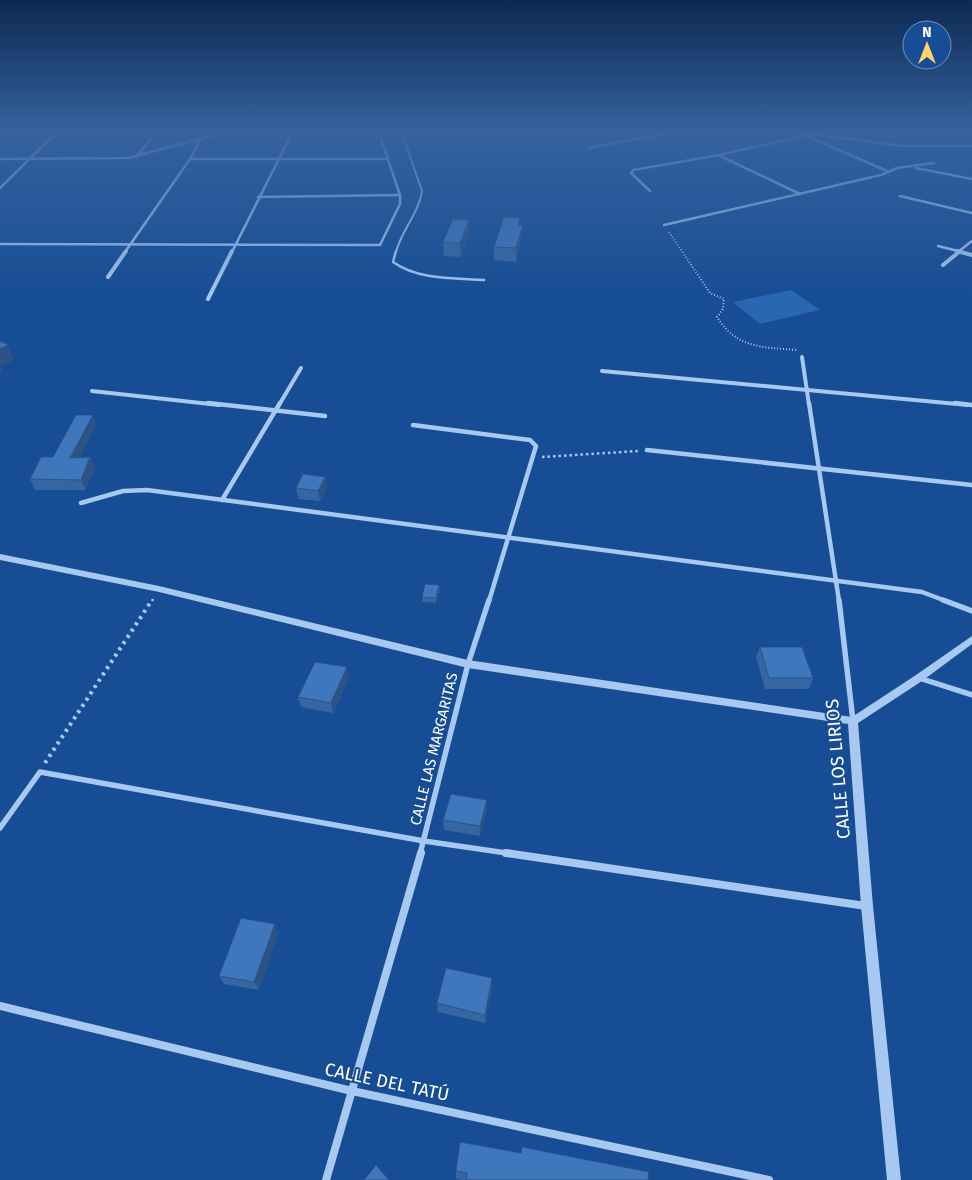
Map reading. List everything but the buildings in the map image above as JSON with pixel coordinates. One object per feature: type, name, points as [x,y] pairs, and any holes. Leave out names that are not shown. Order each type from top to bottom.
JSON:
[{"type":"street","points":[[108,277],[170,188]]},
{"type":"street","points":[[208,299],[263,188]]},
{"type":"street","points":[[0,244],[236,243],[380,245],[400,204],[400,195],[397,188]]},
{"type":"street","points":[[647,188],[650,191]]},
{"type":"street","points":[[788,188],[800,194]]},
{"type":"street","points":[[664,225],[825,188]]},
{"type":"street","points":[[258,197],[400,195]]},
{"type":"street","points":[[900,196],[972,213]]},
{"type":"street","points":[[944,265],[972,241]]},
{"type":"street","points":[[938,246],[972,255]]},
{"type":"street","name":"CALLE LOS LIRIOS","points":[[802,357],[838,582],[853,720],[867,906],[894,1180]]},
{"type":"street","points":[[222,500],[301,368]]},
{"type":"street","points":[[602,371],[972,405]]},
{"type":"street","points":[[92,391],[325,416]]},
{"type":"street","points":[[413,425],[530,440],[536,446],[533,458]]},
{"type":"street","points":[[646,450],[972,485]]},
{"type":"street","name":"CALLE LAS MARGARITAS","points":[[326,1180],[424,840],[468,664],[510,537],[533,458]]},
{"type":"street","points":[[81,504],[123,491],[147,490],[922,592],[972,611]]},
{"type":"street","points":[[0,557],[159,589],[468,664],[853,720],[919,678],[972,639]]},
{"type":"street","points":[[919,678],[972,696]]},
{"type":"street","points":[[0,828],[40,772],[424,840],[867,906]]},
{"type":"street","name":"CALLE DEL TATÚ","points":[[0,1006],[352,1091],[769,1180]]},
{"type":"lane","points":[[421,188],[421,199],[399,240],[393,262],[399,269],[484,280]]},
{"type":"path","points":[[664,225],[710,293],[724,299],[723,309],[717,317],[724,331],[742,342],[801,350],[802,357]]},
{"type":"path","points":[[533,458],[646,450]]},
{"type":"path","points":[[40,772],[159,589]]},
{"type":"shaded area","points":[[791,290],[820,310],[760,324],[733,302]]}]
